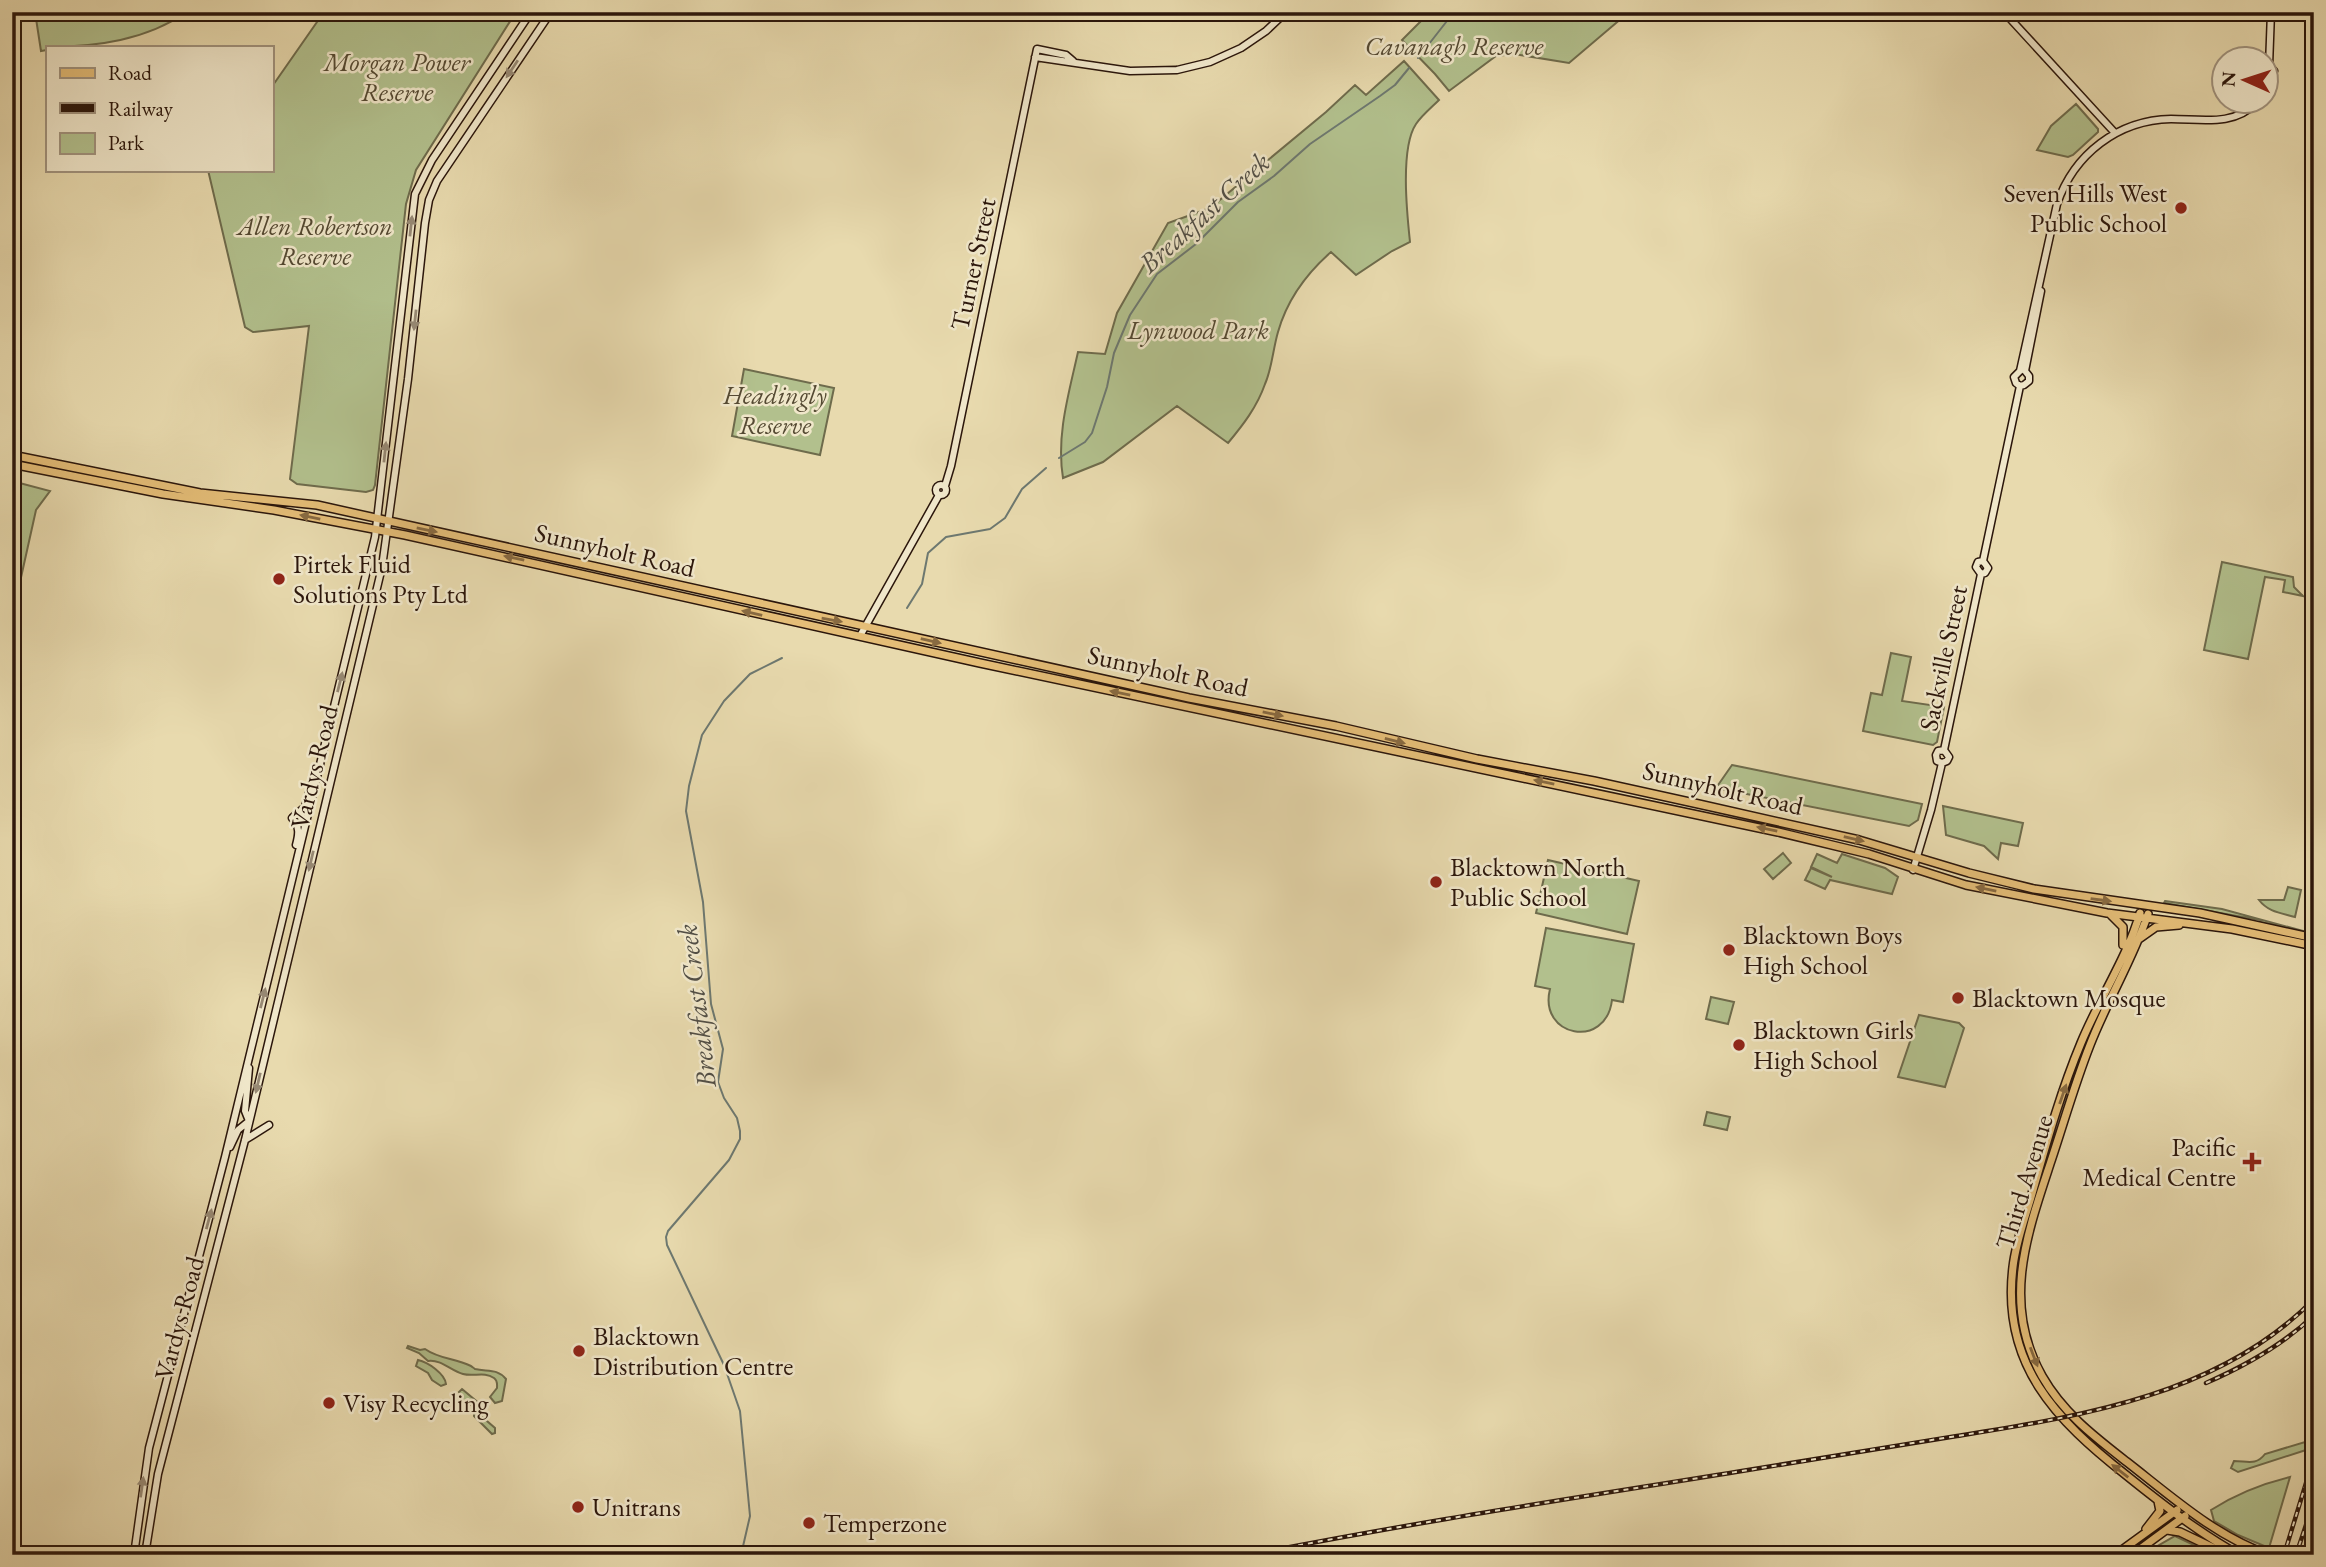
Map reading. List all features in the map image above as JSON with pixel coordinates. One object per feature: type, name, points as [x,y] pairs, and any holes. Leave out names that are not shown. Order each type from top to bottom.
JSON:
[{"type":"main road","name":"Vardys Road","points":[[134,1555],[149,1448],[225,1157],[377,530],[415,194],[432,160],[531,12]]},
{"type":"main road","name":"Vardys Road","points":[[145,1555],[165,1447],[245,1140],[388,532],[429,200],[447,166],[551,12]]},
{"type":"main road","points":[[1035,57],[1143,72],[1190,68],[1241,48],[1266,31],[1286,12]]},
{"type":"main road","points":[[2004,12],[2115,133]]},
{"type":"main road","points":[[2269,46],[2271,12]]},
{"type":"main road","name":"Turner Street","points":[[864,625],[939,495],[936,492],[937,487],[945,486],[1037,49],[1066,55],[1073,61]]},
{"type":"main road","points":[[2022,371],[2028,374],[2029,381],[2020,386],[2014,377],[2022,371],[2057,204],[2066,183],[2087,154],[2115,133],[2149,121],[2218,120],[2239,116]]},
{"type":"main road","name":"Sackville Street","points":[[1913,870],[1942,764],[1937,761],[1936,755],[1940,750],[1944,750],[1981,574],[1976,567],[1978,562],[1983,561],[2020,386]]},
{"type":"main road","name":"Sunnyholt Road","points":[[12,455],[200,493],[317,505],[819,618],[864,625],[1189,698],[1336,726],[1477,759],[1608,784],[1859,840],[1969,873],[2034,889],[2200,914],[2314,938]]},
{"type":"main road","name":"Sunnyholt Road","points":[[12,464],[135,489],[274,510],[561,568],[860,636],[1759,828],[1869,854],[1966,885],[2107,913],[2200,923],[2314,946]]},
{"type":"main road","points":[[860,636],[864,625]]},
{"type":"main road","name":"Vardys Road","points":[[291,882],[299,830],[292,818],[305,807],[310,783],[323,753]]},
{"type":"main road","name":"Third Avenue","points":[[2146,906],[2136,942],[2090,1044],[2031,1220],[2021,1267],[2021,1307],[2035,1360],[2056,1399],[2091,1434],[2191,1512],[2232,1539],[2269,1555]]},
{"type":"main road","name":"Third Avenue","points":[[2107,913],[2119,922],[2123,929],[2121,957]]},
{"type":"main road","name":"Third Avenue","points":[[2143,917],[2081,1042],[2016,1247],[2012,1268],[2012,1299],[2021,1349],[2034,1380],[2045,1398],[2083,1441],[2174,1513],[2239,1555]]},
{"type":"main road","points":[[2136,942],[2155,927],[2200,923]]},
{"type":"main road","points":[[225,1157],[238,1130],[249,1121],[245,1111],[251,1048]]},
{"type":"main road","points":[[245,1140],[269,1125]]},
{"type":"main road","points":[[2136,1540],[2158,1515],[2160,1507],[2157,1500]]},
{"type":"main road","points":[[2115,1555],[2183,1506]]},
{"type":"main road","points":[[2133,1555],[2191,1512]]},
{"type":"main road","points":[[2166,1530],[2180,1532],[2228,1555]]},
{"type":"green space","points":[[35,12],[187,12],[155,29],[120,40],[46,46],[46,50],[41,51]]},
{"type":"green space","name":"Allen Robertson Reserve","points":[[324,12],[516,12],[416,170],[406,204],[375,485],[373,490],[366,492],[297,484],[290,479],[309,326],[253,332],[245,327],[208,172],[273,172],[273,85]]},
{"type":"green space","name":"Cavanagh Reserve","points":[[1430,12],[1629,12],[1569,63],[1514,54],[1496,56],[1449,91],[1402,40]]},
{"type":"green space","name":"Lynwood Park","points":[[1404,61],[1439,100],[1416,124],[1408,149],[1406,182],[1410,242],[1356,275],[1331,252],[1313,269],[1287,309],[1258,400],[1228,443],[1177,406],[1103,462],[1063,478],[1062,430],[1078,352],[1105,354],[1117,313],[1168,223],[1210,208],[1355,85],[1366,95]]},
{"type":"green space","points":[[2076,104],[2098,132],[2068,157],[2037,150],[2051,126]]},
{"type":"green space","name":"Headingly Reserve","points":[[744,369],[834,388],[820,455],[732,436]]},
{"type":"green space","points":[[12,481],[50,491],[36,510],[12,618]]},
{"type":"green space","points":[[2222,562],[2293,577],[2294,587],[2303,596],[2283,592],[2285,580],[2265,577],[2248,659],[2204,650]]},
{"type":"green space","points":[[1891,653],[1911,657],[1902,701],[1944,707],[1937,742],[1933,745],[1863,731],[1871,693],[1882,695]]},
{"type":"green space","points":[[1732,765],[1922,804],[1918,820],[1909,826],[1716,788]]},
{"type":"green space","points":[[1943,806],[2023,823],[2018,846],[2001,843],[1998,859],[1984,846],[1946,835]]},
{"type":"green space","points":[[1783,853],[1791,863],[1773,879],[1764,869]]},
{"type":"green space","points":[[1817,854],[1837,863],[1842,854],[1885,868],[1898,877],[1892,894],[1830,880],[1825,889],[1805,880],[1811,868],[1832,877],[1811,867]]},
{"type":"green space","points":[[1548,860],[1639,881],[1627,934],[1536,913]]},
{"type":"green space","points":[[2288,887],[2301,890],[2295,917],[2271,910],[2259,900],[2284,900]]},
{"type":"green space","points":[[2164,903],[2222,909],[2314,934],[2260,920]]},
{"type":"green space","points":[[1546,928],[1634,944],[1623,1002],[1612,1000],[1607,1016],[1598,1026],[1587,1031],[1574,1031],[1563,1027],[1554,1018],[1549,1005],[1550,989],[1535,986]]},
{"type":"green space","points":[[1711,997],[1734,1002],[1728,1024],[1706,1019]]},
{"type":"green space","points":[[1919,1015],[1959,1023],[1964,1028],[1945,1087],[1898,1077]]},
{"type":"green space","points":[[1707,1112],[1730,1117],[1727,1130],[1704,1125]]},
{"type":"green space","points":[[407,1348],[425,1349],[475,1369],[499,1373],[506,1379],[502,1401],[495,1403],[490,1397],[497,1388],[494,1378],[467,1375],[428,1361]]},
{"type":"green space","points":[[418,1360],[435,1369],[443,1376],[446,1384],[441,1386],[432,1380],[428,1373],[416,1366]]},
{"type":"green space","points":[[462,1389],[481,1405],[480,1415],[495,1428],[495,1433],[492,1434],[474,1416],[474,1407],[462,1400],[459,1392]]},
{"type":"green space","points":[[2305,1442],[2306,1450],[2238,1472],[2231,1468],[2234,1461],[2255,1461],[2265,1454]]},
{"type":"green space","points":[[2290,1477],[2269,1548],[2214,1521],[2211,1510],[2220,1504],[2249,1490]]},
{"type":"green space","points":[[2175,1536],[2215,1555],[2142,1555]]},
{"type":"waterway","name":"Breakfast Creek","points":[[1418,58],[1454,12]]},
{"type":"waterway","name":"Breakfast Creek","points":[[1059,458],[1085,442],[1092,433],[1107,387],[1114,353],[1130,315],[1157,274],[1196,244],[1238,202],[1274,176],[1310,144],[1395,85],[1409,68]]},
{"type":"waterway","name":"Breakfast Creek","points":[[907,608],[922,584],[928,553],[946,537],[990,529],[1005,518],[1022,489],[1046,468]]},
{"type":"waterway","name":"Breakfast Creek","points":[[741,1555],[750,1516],[740,1411],[724,1365],[667,1245],[666,1237],[668,1231],[729,1160],[740,1139],[737,1118],[724,1098],[718,1082],[723,1049],[711,1004],[703,902],[686,811],[689,786],[702,735],[724,701],[750,674],[782,658]]},
{"type":"railway","points":[[1249,1555],[1498,1510],[2052,1420],[2100,1409],[2193,1379],[2236,1358],[2277,1332],[2314,1299]]},
{"type":"railway","points":[[2206,1383],[2263,1354],[2290,1336],[2314,1315]]},
{"type":"railway","points":[[2284,1555],[2314,1457]]},
{"type":"railway","points":[[2296,1555],[2314,1501]]},
{"type":"railway","points":[[2307,1555],[2314,1536]]},
{"type":"place","name":"Seven Hills West Public School","points":[[2181,208]]},
{"type":"place","name":"Pirtek Fluid Solutions Pty Ltd","points":[[279,579]]},
{"type":"place","name":"Blacktown North Public School","points":[[1436,882]]},
{"type":"place","name":"Blacktown Boys High School","points":[[1729,950]]},
{"type":"place","name":"Blacktown Mosque","points":[[1958,998]]},
{"type":"place","name":"Blacktown Girls High School","points":[[1739,1045]]},
{"type":"place","name":"Pacific Medical Centre","points":[[2252,1162]]},
{"type":"place","name":"Blacktown Distribution Centre","points":[[579,1351]]},
{"type":"place","name":"Visy Recycling","points":[[329,1403]]},
{"type":"place","name":"Unitrans","points":[[578,1507]]},
{"type":"place","name":"Temperzone","points":[[809,1523]]},
{"type":"park label","name":"Morgan Power Reserve","points":[[397,77]]}]
